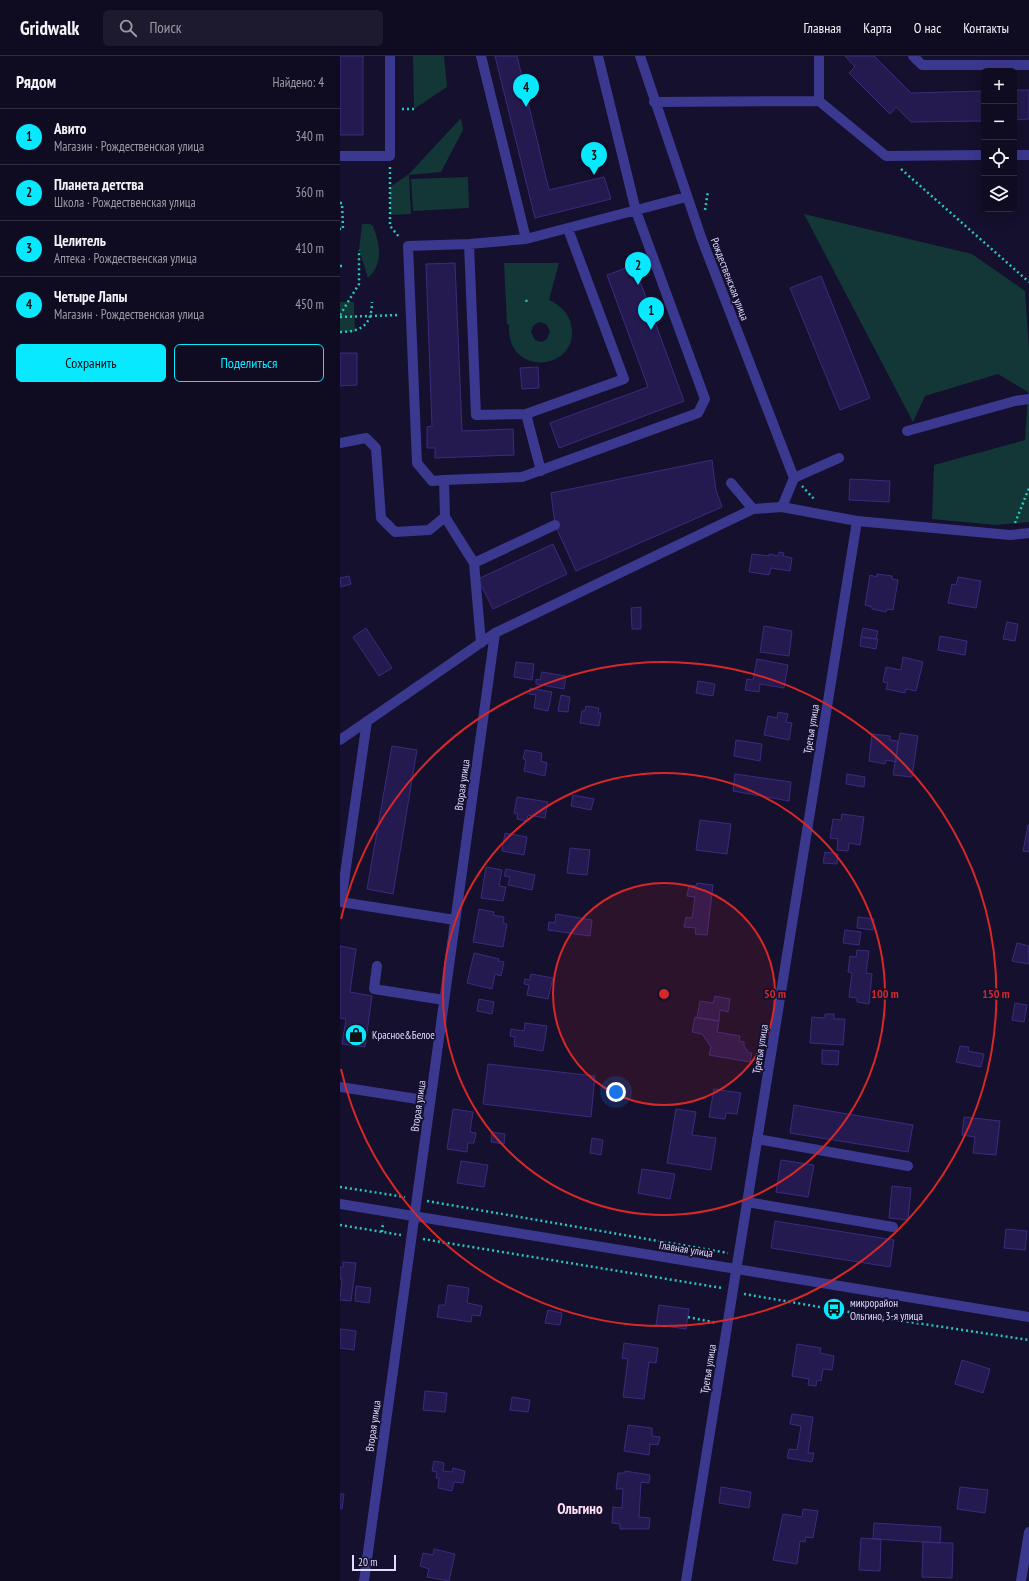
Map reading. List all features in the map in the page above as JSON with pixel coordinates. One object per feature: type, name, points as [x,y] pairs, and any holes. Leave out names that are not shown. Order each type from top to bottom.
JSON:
[{"type":"street","points":[[340,156],[390,156],[390,56]]},
{"type":"street","points":[[481,56],[526,239]]},
{"type":"street","points":[[598,56],[636,211],[705,399],[698,413],[522,477],[432,480],[417,463],[408,246],[469,244],[526,239],[568,229],[636,211],[686,197]]},
{"type":"street","name":"Рождественская улица","points":[[640,56],[686,197],[794,478]]},
{"type":"street","points":[[819,56],[820,101]]},
{"type":"street","points":[[913,56],[922,65],[974,61],[1029,65]]},
{"type":"street","points":[[654,102],[820,101],[886,156],[981,155]]},
{"type":"street","points":[[1017,155],[1029,154]]},
{"type":"street","points":[[469,244],[476,415],[526,414],[624,379],[568,229]]},
{"type":"street","points":[[907,431],[1015,401],[1029,399]]},
{"type":"street","points":[[526,414],[541,471]]},
{"type":"street","points":[[340,443],[366,438],[376,448],[381,518],[395,532],[429,530],[445,517]]},
{"type":"street","points":[[782,507],[794,478],[839,458]]},
{"type":"street","points":[[444,480],[445,517],[474,563],[481,643]]},
{"type":"street","points":[[731,483],[753,509]]},
{"type":"street","points":[[340,740],[495,633],[753,509],[782,507],[857,521],[1010,535],[1029,533]]},
{"type":"street","name":"Третья улица","points":[[686,1581],[857,521]]},
{"type":"street","points":[[474,563],[555,525]]},
{"type":"street","name":"Вторая улица","points":[[364,1581],[495,633]]},
{"type":"street","points":[[367,721],[341,902],[455,920]]},
{"type":"street","points":[[378,966],[374,989],[444,1000]]},
{"type":"street","points":[[340,1087],[430,1101]]},
{"type":"street","points":[[757,1139],[908,1166]]},
{"type":"street","points":[[747,1202],[893,1227]]},
{"type":"street","name":"Главная улица","points":[[340,1204],[1029,1317]]},
{"type":"street","points":[[1021,1581],[1029,1532]]},
{"type":"path","points":[[390,156],[390,226],[408,246]]},
{"type":"path","points":[[886,156],[1029,282]]},
{"type":"path","points":[[340,203],[342,203],[343,229],[340,229]]},
{"type":"path","points":[[340,316],[359,284],[359,250]]},
{"type":"path","points":[[340,332],[358,331],[365,324],[369,316],[372,302]]},
{"type":"path","points":[[340,316],[411,315]]},
{"type":"path","points":[[794,478],[831,516]]},
{"type":"path","points":[[1010,535],[1029,488]]},
{"type":"path","points":[[340,1187],[739,1255]]},
{"type":"path","points":[[340,1225],[715,1286],[733,1292],[896,1320],[1029,1340]]},
{"type":"path","points":[[688,1317],[698,1321],[727,1325]]},
{"type":"green space","points":[[413,56],[444,56],[447,87],[414,109]]},
{"type":"green space","points":[[461,118],[463,130],[441,172],[409,175],[411,214],[390,215],[390,187],[409,174]]},
{"type":"green space","points":[[468,177],[469,208],[413,211],[411,179]]},
{"type":"green space","points":[[804,214],[972,254],[1025,291],[1029,350],[1029,522],[995,525],[932,519],[934,465],[1025,440],[1028,392],[998,374],[925,396],[913,422]]},
{"type":"green space","points":[[362,224],[370,224],[373,226],[379,246],[377,266],[368,278],[359,250]]},
{"type":"green space","points":[[504,263],[559,263],[549,300],[563,309],[570,320],[571,340],[566,351],[555,359],[543,362],[530,361],[519,355],[511,343],[509,325],[507,324]],"holes":[[[539,322],[546,324],[550,331],[547,339],[542,342],[535,340],[531,332],[533,326]]]},
{"type":"green space","points":[[340,302],[354,302],[355,332],[340,332]]},
{"type":"building","points":[[340,56],[363,56],[363,135],[340,135]]},
{"type":"building","points":[[495,56],[517,56],[549,190],[604,177],[611,199],[535,218]]},
{"type":"building","points":[[845,56],[874,56],[911,93],[981,91],[981,121],[911,122],[896,107],[890,114],[849,73],[855,67]]},
{"type":"building","points":[[1017,90],[1029,90],[1029,119],[1017,120]]},
{"type":"building","points":[[455,263],[462,431],[513,429],[514,455],[435,458],[435,448],[427,448],[427,427],[432,426],[426,264]]},
{"type":"building","points":[[634,265],[684,401],[559,448],[550,423],[648,387],[607,275]]},
{"type":"building","points":[[821,276],[870,398],[840,410],[790,288]]},
{"type":"building","points":[[340,353],[357,353],[357,385],[340,386]]},
{"type":"building","points":[[538,367],[539,388],[522,389],[520,368]]},
{"type":"building","points":[[712,460],[716,490],[722,507],[576,571],[555,525],[551,493]]},
{"type":"building","points":[[850,479],[890,481],[889,502],[849,500]]},
{"type":"building","points":[[553,544],[567,574],[493,609],[478,579]]},
{"type":"building","points":[[779,552],[784,553],[783,556],[792,558],[790,571],[771,568],[769,575],[749,572],[752,554],[769,556],[769,554],[778,556]]},
{"type":"building","points":[[877,574],[892,576],[892,579],[898,580],[893,610],[887,609],[886,612],[872,609],[872,607],[865,605],[870,575],[877,577]]},
{"type":"building","points":[[349,576],[351,584],[341,587],[340,578]]},
{"type":"building","points":[[958,577],[981,581],[976,608],[948,603],[952,584],[956,585]]},
{"type":"building","points":[[641,607],[641,629],[632,629],[631,608]]},
{"type":"building","points":[[1007,622],[1018,624],[1015,641],[1003,639]]},
{"type":"building","points":[[764,626],[792,631],[789,656],[760,652]]},
{"type":"building","points":[[366,628],[392,668],[379,676],[353,637]]},
{"type":"building","points":[[863,628],[878,631],[876,639],[861,637]]},
{"type":"building","points":[[940,636],[967,641],[965,655],[938,650]]},
{"type":"building","points":[[861,637],[878,639],[876,649],[860,646]]},
{"type":"building","points":[[903,657],[923,662],[916,691],[906,689],[905,693],[886,689],[888,683],[883,682],[886,667],[901,670]]},
{"type":"building","points":[[757,659],[788,665],[784,688],[760,684],[759,692],[745,690],[747,679],[753,680]]},
{"type":"building","points":[[516,662],[534,664],[532,680],[514,677]]},
{"type":"building","points":[[542,672],[566,676],[564,689],[536,684],[536,679],[540,680]]},
{"type":"building","points":[[698,681],[715,684],[713,696],[696,693]]},
{"type":"building","points":[[530,688],[552,692],[548,711],[534,708],[536,695],[529,694]]},
{"type":"building","points":[[561,695],[570,697],[568,712],[558,711]]},
{"type":"building","points":[[586,706],[599,708],[598,713],[601,713],[599,726],[580,723],[582,711],[585,711]]},
{"type":"building","points":[[778,712],[788,714],[786,722],[792,723],[789,740],[764,735],[768,716],[777,718]]},
{"type":"building","points":[[900,733],[918,736],[912,777],[893,775]]},
{"type":"building","points":[[872,734],[890,736],[890,740],[898,741],[896,762],[886,760],[885,764],[869,761]]},
{"type":"building","points":[[736,740],[762,744],[760,761],[734,756]]},
{"type":"building","points":[[392,746],[417,750],[393,894],[367,889]]},
{"type":"building","points":[[525,750],[542,753],[541,761],[547,763],[545,776],[524,771],[526,760],[523,759]]},
{"type":"building","points":[[735,774],[791,782],[789,801],[733,791]]},
{"type":"building","points":[[847,774],[865,777],[864,787],[846,784]]},
{"type":"building","points":[[573,795],[594,799],[591,810],[571,806]]},
{"type":"building","points":[[517,797],[548,802],[545,818],[528,815],[527,821],[517,819],[518,814],[514,813]]},
{"type":"building","points":[[842,814],[864,817],[860,845],[849,843],[848,851],[837,850],[838,839],[830,838],[833,819],[841,820]]},
{"type":"building","points":[[700,820],[731,824],[727,854],[696,850]]},
{"type":"building","points":[[1029,825],[1029,852],[1023,851]]},
{"type":"building","points":[[505,833],[527,837],[524,855],[502,851]]},
{"type":"building","points":[[570,848],[590,850],[587,875],[567,873]]},
{"type":"building","points":[[825,852],[838,854],[837,864],[823,863]]},
{"type":"building","points":[[486,867],[502,870],[499,886],[506,887],[503,901],[481,898]]},
{"type":"building","points":[[506,869],[535,875],[532,890],[508,885],[510,877],[504,876]]},
{"type":"building","points":[[697,883],[713,885],[707,935],[695,934],[696,928],[684,927],[686,917],[692,918],[695,897],[687,896],[689,885],[696,886]]},
{"type":"building","points":[[479,909],[494,912],[493,915],[504,917],[503,923],[507,924],[503,947],[473,942]]},
{"type":"building","points":[[556,914],[592,920],[590,936],[548,930],[549,922],[555,923]]},
{"type":"building","points":[[858,917],[874,919],[873,930],[857,928]]},
{"type":"building","points":[[845,930],[861,932],[859,945],[843,943]]},
{"type":"building","points":[[1017,943],[1029,946],[1029,964],[1012,961]]},
{"type":"building","points":[[340,946],[356,949],[350,992],[372,996],[365,1047],[342,1044],[346,1019],[340,1018]]},
{"type":"building","points":[[857,950],[869,951],[866,973],[872,974],[869,1004],[857,1002],[857,998],[849,997],[852,973],[848,972],[850,956],[856,957]]},
{"type":"building","points":[[474,953],[499,959],[498,961],[504,962],[501,976],[495,974],[492,989],[467,983]]},
{"type":"building","points":[[531,974],[553,978],[548,999],[527,995],[529,985],[524,984],[525,979],[530,980]]},
{"type":"building","points":[[715,996],[730,999],[728,1012],[720,1010],[719,1021],[697,1018],[700,1001],[713,1003]]},
{"type":"building","points":[[479,999],[494,1002],[492,1014],[477,1011]]},
{"type":"building","points":[[1015,1003],[1027,1005],[1024,1022],[1012,1020]]},
{"type":"building","points":[[825,1014],[834,1014],[834,1019],[845,1019],[843,1045],[810,1043],[812,1017],[825,1018]]},
{"type":"building","points":[[695,1017],[719,1021],[717,1032],[740,1036],[739,1041],[744,1042],[744,1046],[749,1053],[752,1053],[750,1062],[709,1055],[711,1047],[702,1034],[692,1032]]},
{"type":"building","points":[[525,1023],[547,1026],[543,1051],[514,1046],[515,1037],[510,1036],[511,1029],[524,1031]]},
{"type":"building","points":[[960,1046],[969,1047],[968,1051],[984,1054],[981,1067],[956,1062]]},
{"type":"building","points":[[822,1050],[839,1051],[838,1065],[822,1064]]},
{"type":"building","points":[[488,1064],[595,1076],[591,1117],[483,1104]]},
{"type":"building","points":[[714,1089],[741,1093],[737,1114],[726,1113],[725,1119],[709,1117]]},
{"type":"building","points":[[794,1105],[913,1125],[908,1152],[790,1133]]},
{"type":"building","points":[[453,1109],[473,1112],[470,1132],[476,1133],[474,1143],[468,1143],[467,1152],[447,1149]]},
{"type":"building","points":[[676,1109],[696,1112],[692,1135],[716,1138],[711,1170],[667,1163]]},
{"type":"building","points":[[964,1117],[1000,1121],[996,1155],[973,1153],[975,1137],[962,1135]]},
{"type":"building","points":[[492,1132],[505,1134],[504,1144],[491,1142]]},
{"type":"building","points":[[592,1138],[603,1140],[601,1155],[590,1153]]},
{"type":"building","points":[[781,1160],[814,1165],[808,1197],[776,1192]]},
{"type":"building","points":[[461,1161],[488,1165],[484,1187],[457,1183]]},
{"type":"building","points":[[642,1169],[675,1174],[670,1199],[638,1193]]},
{"type":"building","points":[[892,1186],[911,1188],[908,1220],[889,1218]]},
{"type":"building","points":[[775,1221],[894,1240],[890,1267],[771,1248]]},
{"type":"building","points":[[1006,1229],[1027,1231],[1025,1250],[1004,1248]]},
{"type":"building","points":[[343,1262],[356,1263],[351,1301],[340,1300],[342,1279],[340,1279],[340,1267],[343,1267]]},
{"type":"building","points":[[448,1285],[469,1288],[467,1303],[482,1306],[480,1316],[472,1315],[471,1322],[437,1317],[439,1305],[445,1305]]},
{"type":"building","points":[[356,1286],[371,1288],[369,1303],[355,1301]]},
{"type":"building","points":[[659,1305],[689,1309],[686,1329],[656,1325]]},
{"type":"building","points":[[548,1310],[562,1313],[560,1325],[545,1323]]},
{"type":"building","points":[[340,1329],[356,1331],[354,1350],[340,1348]]},
{"type":"building","points":[[624,1343],[658,1348],[656,1363],[649,1362],[644,1399],[623,1397],[628,1359],[622,1358]]},
{"type":"building","points":[[797,1344],[821,1348],[820,1353],[834,1356],[832,1370],[823,1369],[821,1381],[817,1380],[816,1386],[808,1385],[809,1379],[792,1376]]},
{"type":"building","points":[[962,1360],[990,1369],[983,1393],[955,1384]]},
{"type":"building","points":[[425,1391],[447,1393],[445,1412],[423,1410]]},
{"type":"building","points":[[512,1397],[530,1400],[528,1412],[510,1410]]},
{"type":"building","points":[[792,1414],[813,1417],[808,1453],[814,1453],[812,1462],[787,1458],[789,1449],[797,1450],[801,1426],[790,1424]]},
{"type":"building","points":[[628,1425],[652,1428],[652,1436],[660,1437],[658,1445],[650,1444],[649,1455],[624,1451]]},
{"type":"building","points":[[434,1461],[444,1463],[443,1471],[452,1472],[453,1468],[465,1471],[463,1483],[454,1482],[452,1491],[438,1488],[439,1478],[436,1478],[437,1472],[432,1471]]},
{"type":"building","points":[[625,1471],[650,1475],[649,1483],[641,1482],[639,1517],[650,1518],[649,1529],[620,1529],[620,1524],[612,1523],[613,1507],[622,1508],[623,1489],[616,1489],[618,1473],[625,1473]]},
{"type":"building","points":[[721,1487],[751,1492],[749,1508],[719,1503]]},
{"type":"building","points":[[960,1487],[988,1490],[985,1513],[957,1509]]},
{"type":"building","points":[[340,1494],[344,1494],[342,1509],[340,1509]]},
{"type":"building","points":[[803,1509],[818,1511],[813,1538],[806,1537],[805,1542],[800,1541],[797,1564],[773,1560],[783,1514],[802,1517]]},
{"type":"building","points":[[874,1523],[941,1527],[940,1543],[873,1539]]},
{"type":"building","points":[[861,1538],[881,1539],[880,1571],[859,1570]]},
{"type":"building","points":[[923,1542],[953,1543],[952,1578],[922,1577]]},
{"type":"building","points":[[434,1549],[455,1554],[449,1581],[427,1577],[429,1569],[420,1566],[423,1553],[433,1555]]},
{"type":"place","name":"Четыре Лапы","points":[[526,107]]},
{"type":"place","name":"Целитель","points":[[594,175]]},
{"type":"place","name":"Планета детства","points":[[638,285]]},
{"type":"place","name":"Авито","points":[[651,330]]},
{"type":"place","name":"Красное&Белое","points":[[356,1035]]},
{"type":"place","name":"микрорайон Ольгино, 3-я улица","points":[[834,1309]]},
{"type":"district","name":"Ольгино","points":[[580,1508]]}]
